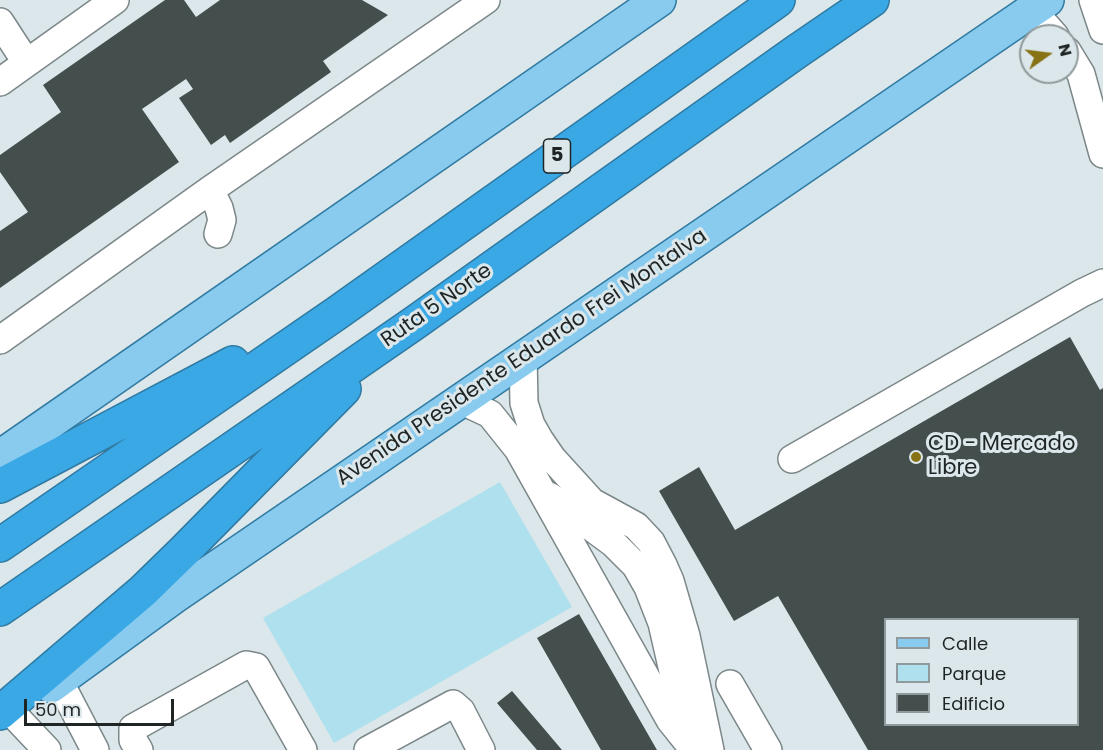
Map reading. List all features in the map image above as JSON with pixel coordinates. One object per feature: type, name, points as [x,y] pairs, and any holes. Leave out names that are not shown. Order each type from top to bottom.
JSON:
[{"type":"highway","name":"5","points":[[0,545],[337,312],[778,0]]},
{"type":"highway","name":"Ruta 5 Norte","points":[[0,609],[413,324],[872,0]]},
{"type":"highway","points":[[0,486],[177,392],[337,312]]},
{"type":"highway","points":[[4,715],[143,591],[345,388],[413,324]]},
{"type":"main road","points":[[0,457],[659,0]]},
{"type":"main road","name":"Avenida Presidente Eduardo Frei Montalva","points":[[4,715],[59,681],[175,596],[1039,5]]},
{"type":"lane","points":[[0,82],[115,0]]},
{"type":"lane","points":[[0,340],[210,190],[486,0]]},
{"type":"lane","points":[[1093,0],[1103,30]]},
{"type":"lane","points":[[1039,5],[1049,24]]},
{"type":"lane","points":[[0,22],[26,62]]},
{"type":"lane","points":[[1079,71],[1103,154]]},
{"type":"lane","points":[[210,190],[222,220],[218,234]]},
{"type":"lane","points":[[792,459],[1074,297],[1103,284]]},
{"type":"lane","points":[[523,357],[524,403],[531,424],[546,449],[592,502],[636,526],[651,542],[670,580],[686,636],[700,748]]},
{"type":"lane","points":[[460,400],[490,414],[518,449],[670,720],[700,748]]},
{"type":"lane","points":[[541,490],[613,543],[636,566],[648,587],[662,623],[700,748]]},
{"type":"lane","points":[[139,750],[133,740],[133,728],[246,665],[256,667],[303,750]]},
{"type":"lane","points":[[59,681],[95,750]]},
{"type":"lane","points":[[730,684],[768,750]]},
{"type":"lane","points":[[368,750],[453,704],[461,711],[481,750]]},
{"type":"lane","points":[[4,715],[46,750]]},
{"type":"green space","points":[[500,482],[572,607],[334,743],[263,618]]},
{"type":"building","points":[[165,0],[184,0],[196,17],[220,0],[362,0],[388,15],[323,61],[331,72],[230,143],[225,135],[211,145],[179,98],[193,89],[186,79],[142,109],[179,162],[0,288],[0,231],[28,212],[0,172],[0,155],[61,112],[43,85]]},
{"type":"building","points":[[1070,337],[1100,390],[1103,388],[1103,750],[868,750],[778,596],[734,621],[659,491],[699,467],[735,530]]},
{"type":"building","points":[[579,614],[657,750],[601,750],[537,638]]},
{"type":"building","points":[[512,691],[562,750],[537,750],[497,703]]},
{"type":"place","name":"CD - Mercado Libre","points":[[916,457]]}]
